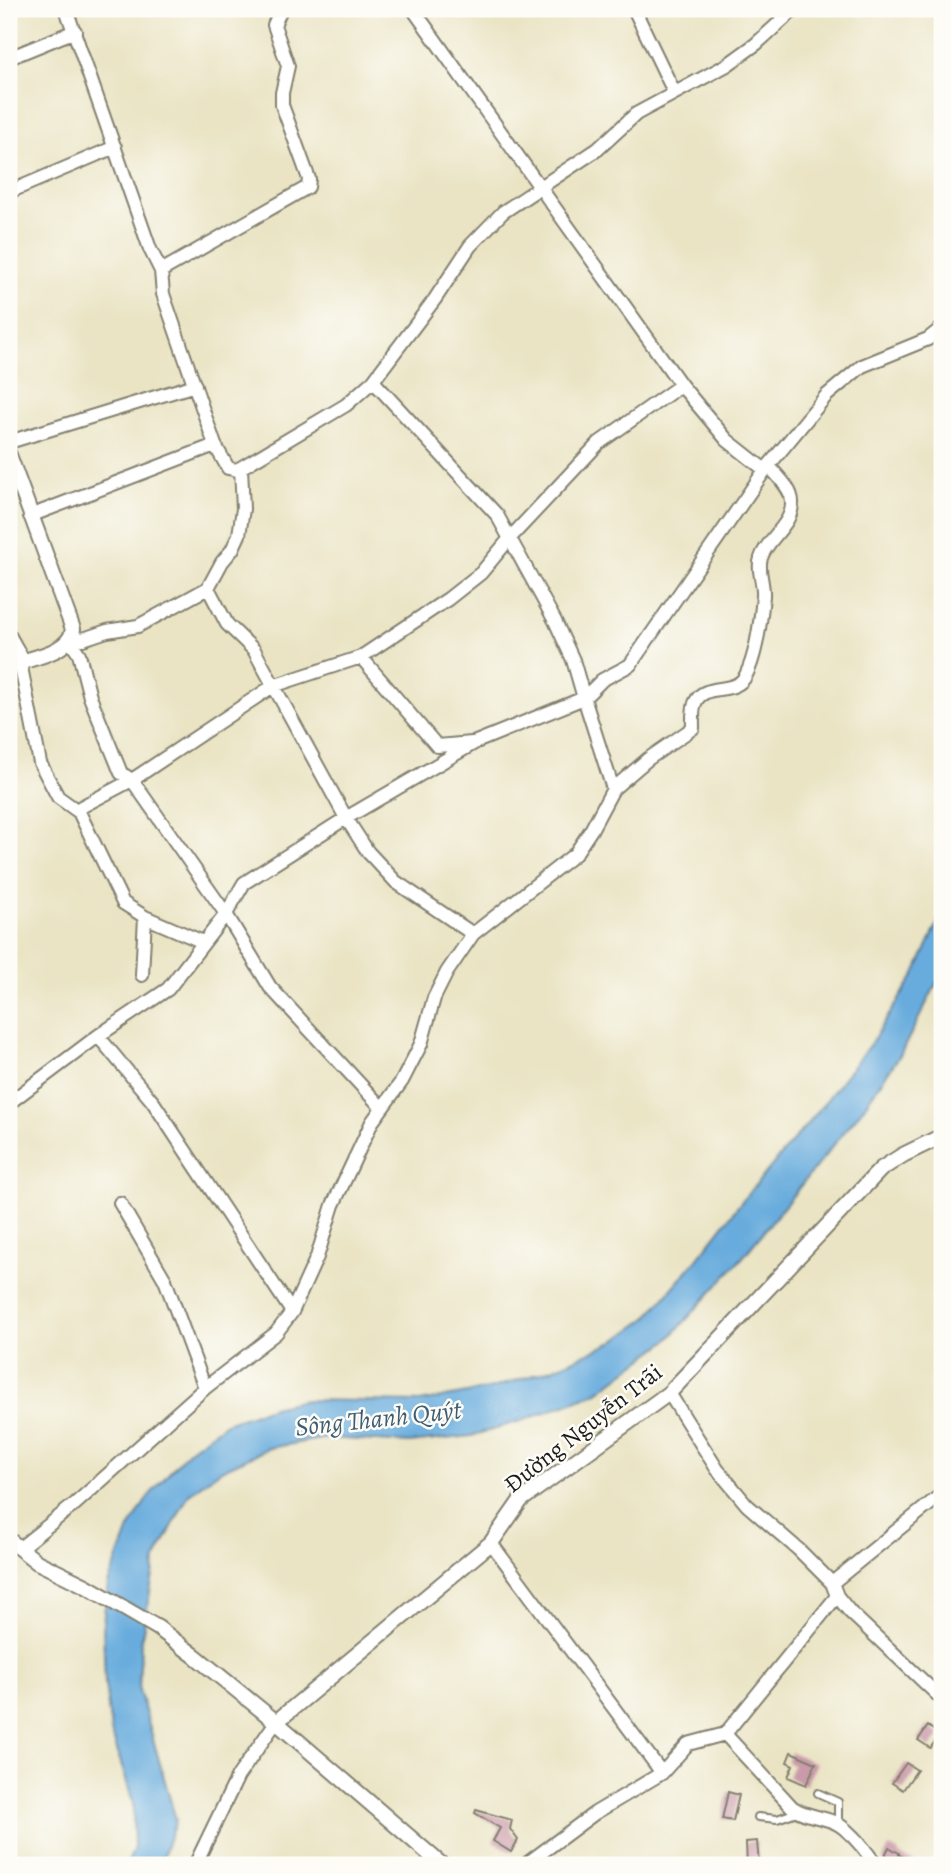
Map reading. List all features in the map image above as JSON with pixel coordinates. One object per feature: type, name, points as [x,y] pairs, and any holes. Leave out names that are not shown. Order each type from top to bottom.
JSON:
[{"type":"street","points":[[66,9],[149,249],[161,271],[163,294],[215,444],[228,468],[237,470],[346,405],[373,381],[435,299],[470,246],[503,212],[598,149],[636,114],[727,65],[798,9]]},
{"type":"street","points":[[161,271],[308,187],[309,179],[282,105],[288,66],[274,25],[281,9]]},
{"type":"street","points":[[413,9],[681,385],[727,440],[767,468],[790,494],[791,512],[761,559],[763,594],[746,677],[730,689],[707,692],[701,696],[695,702],[692,728],[648,759],[613,789],[575,854],[473,934],[447,972],[434,998],[421,1044],[402,1081],[372,1122],[332,1205],[317,1257],[292,1312],[276,1333],[205,1388],[75,1504],[15,1544],[37,1562],[86,1586],[158,1628],[276,1722],[442,1865]]},
{"type":"street","points":[[634,9],[674,92]]},
{"type":"street","points":[[9,58],[75,31]]},
{"type":"street","points":[[9,192],[114,147]]},
{"type":"street","points":[[9,1103],[98,1036],[168,989],[226,914],[244,883],[346,818],[476,742],[584,698],[602,680],[630,665],[767,468],[826,396],[862,366],[928,339],[942,328]]},
{"type":"street","points":[[373,381],[497,515],[555,621],[573,660],[613,789]]},
{"type":"street","points":[[9,442],[195,385]]},
{"type":"street","points":[[79,813],[83,805],[132,780],[273,686],[361,657],[464,586],[481,573],[599,443],[681,385]]},
{"type":"street","points":[[30,516],[215,444]]},
{"type":"street","points":[[9,455],[71,623],[71,639],[79,654],[90,697],[121,773],[132,780],[226,914],[270,987],[382,1108]]},
{"type":"street","points":[[17,663],[53,651],[71,639],[83,639],[138,625],[208,588],[239,535],[243,509],[241,468]]},
{"type":"street","points":[[208,588],[227,624],[254,650],[346,818],[368,852],[396,881],[473,934]]},
{"type":"street","points":[[9,635],[40,763],[58,797],[79,813],[123,902],[145,917],[203,942]]},
{"type":"street","points":[[361,657],[437,746],[476,742]]},
{"type":"street","points":[[142,975],[145,917]]},
{"type":"street","points":[[98,1036],[153,1102],[292,1312]]},
{"type":"street","name":"Đường Nguyễn Trãi","points":[[276,1722],[491,1543],[521,1500],[669,1393],[881,1169],[942,1136]]},
{"type":"street","points":[[120,1203],[164,1280],[205,1388]]},
{"type":"street","points":[[669,1393],[717,1469],[747,1505],[799,1550],[832,1583],[837,1596],[850,1612],[942,1699]]},
{"type":"street","points":[[832,1583],[942,1494]]},
{"type":"street","points":[[491,1543],[662,1773]]},
{"type":"street","points":[[525,1865],[595,1813],[662,1773],[688,1744],[725,1734],[837,1596]]},
{"type":"street","points":[[195,1865],[238,1776],[276,1722]]},
{"type":"street","points":[[725,1734],[798,1811],[838,1824],[869,1854],[876,1865]]},
{"type":"lane","points":[[818,1793],[838,1801],[838,1824]]},
{"type":"lane","points":[[758,1816],[777,1819],[798,1811]]},
{"type":"water","name":"Sông Thanh Quýt","points":[[942,914],[942,973],[900,1055],[858,1115],[743,1257],[668,1340],[596,1393],[524,1420],[471,1436],[410,1443],[326,1438],[269,1448],[221,1470],[189,1494],[156,1558],[141,1642],[139,1690],[176,1820],[160,1865],[127,1865],[134,1848],[133,1802],[111,1731],[105,1684],[103,1622],[108,1584],[129,1529],[148,1497],[189,1450],[226,1423],[276,1406],[306,1400],[420,1402],[493,1388],[552,1369],[613,1342],[647,1318],[871,1043],[914,976]]},
{"type":"building","points":[[928,1726],[940,1735],[930,1748],[918,1740]]},
{"type":"building","points":[[791,1752],[816,1763],[806,1785],[788,1777],[793,1765],[787,1762]]},
{"type":"building","points":[[906,1763],[917,1770],[903,1790],[892,1783]]},
{"type":"building","points":[[728,1792],[739,1795],[733,1821],[722,1819]]},
{"type":"building","points":[[476,1810],[512,1820],[510,1829],[518,1840],[511,1852],[493,1841],[500,1828],[475,1813]]},
{"type":"building","points":[[757,1841],[759,1864],[747,1865],[746,1842]]},
{"type":"building","points":[[889,1847],[899,1855],[922,1865],[885,1865],[883,1859]]}]
